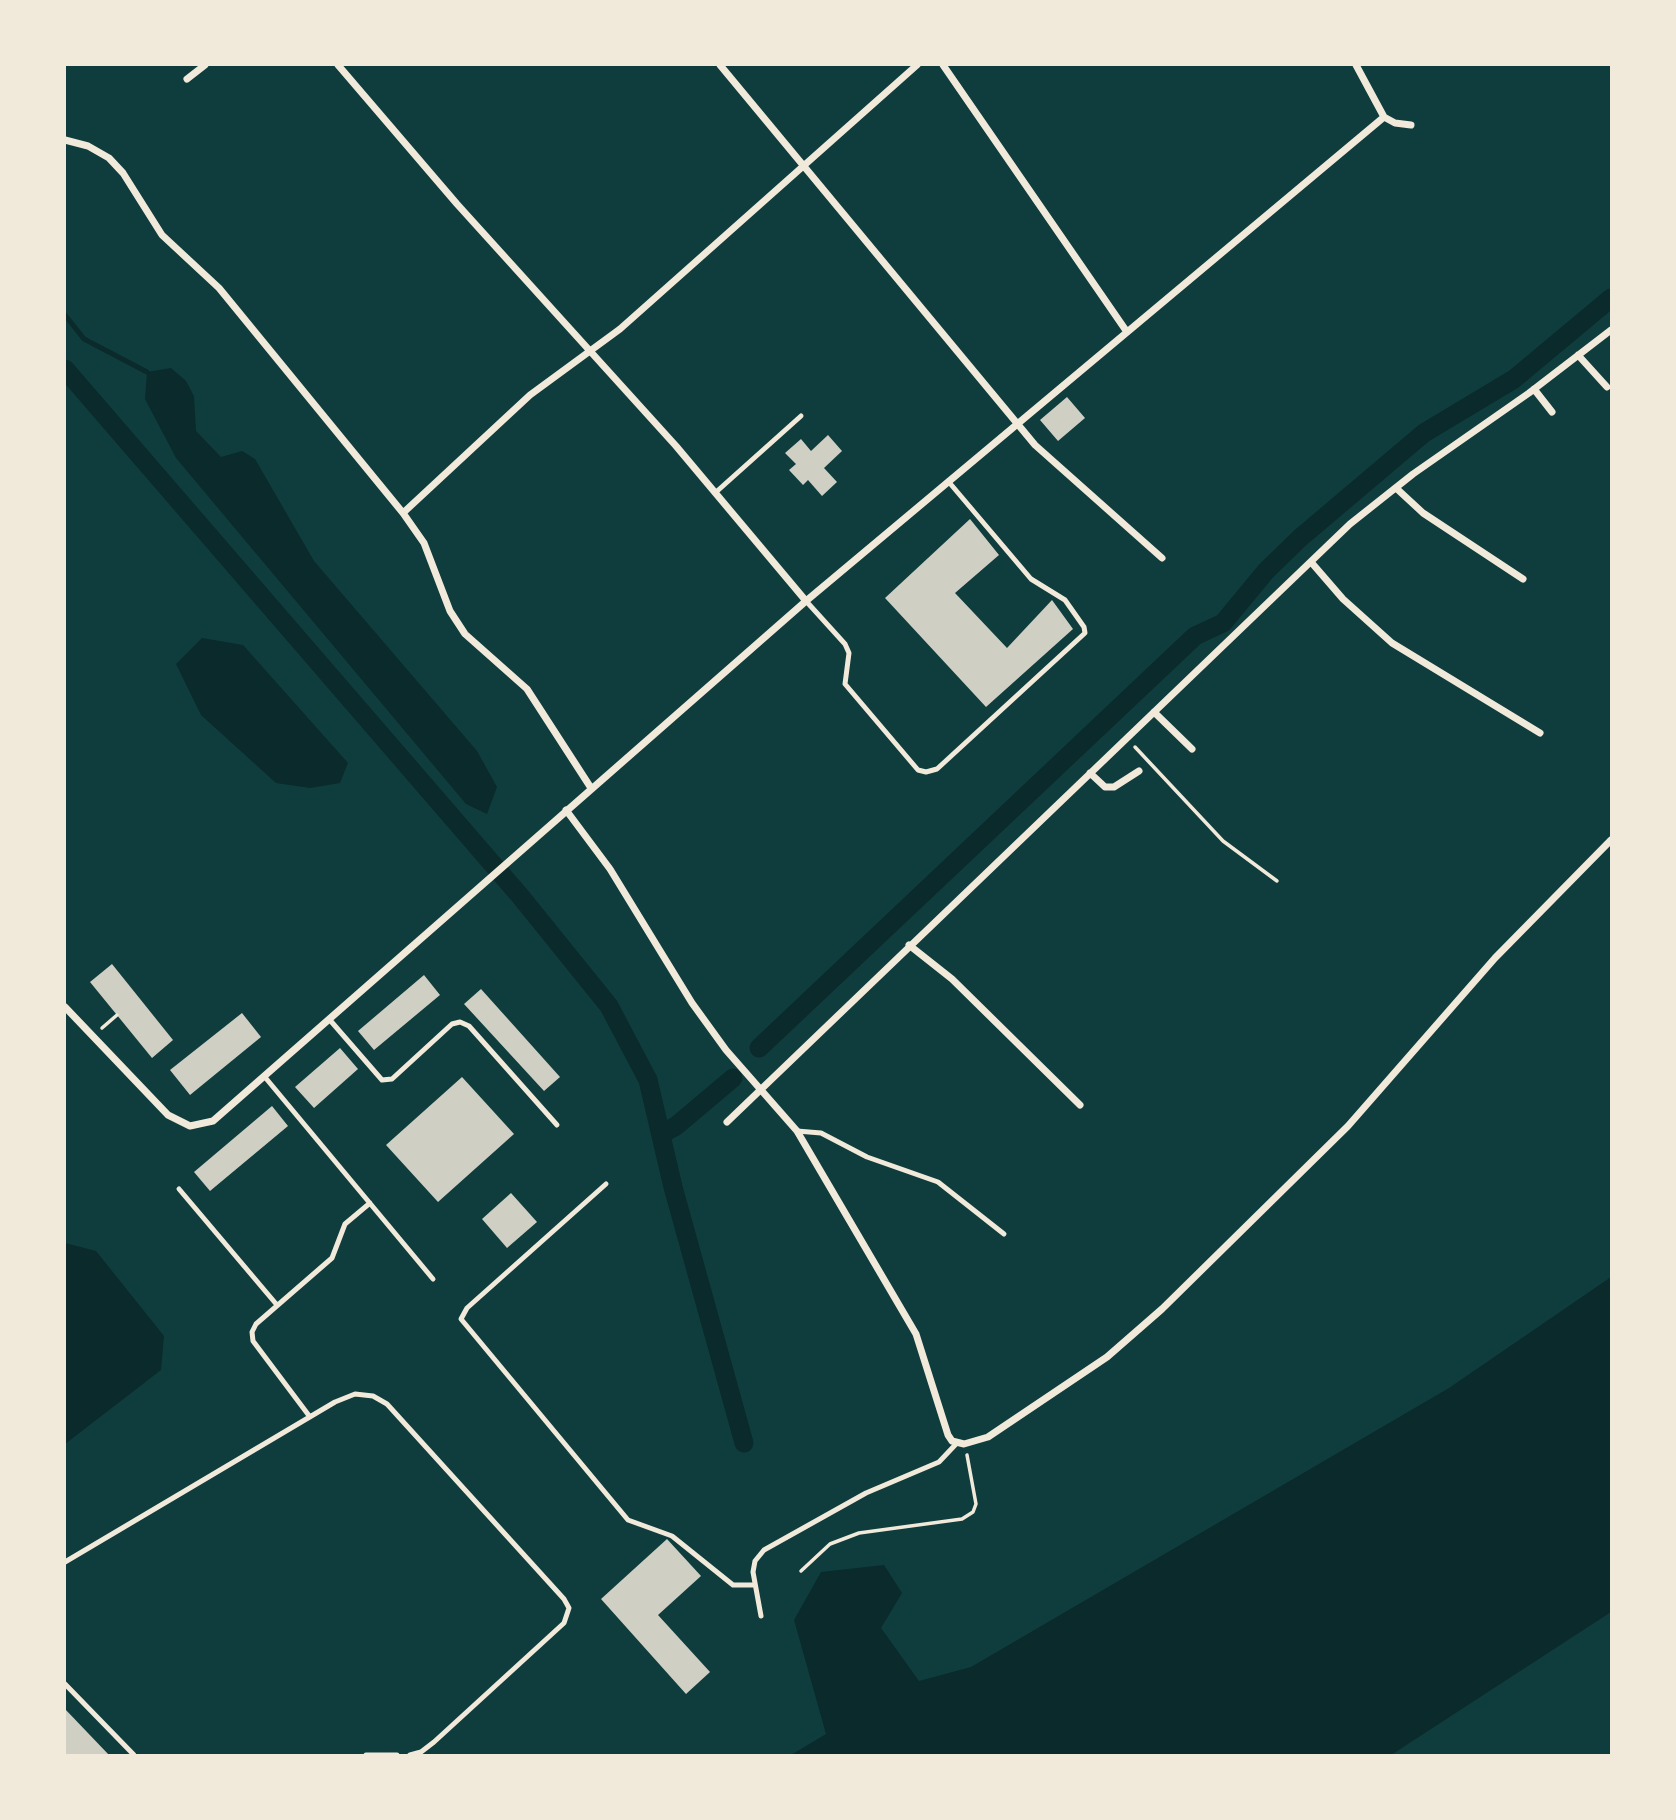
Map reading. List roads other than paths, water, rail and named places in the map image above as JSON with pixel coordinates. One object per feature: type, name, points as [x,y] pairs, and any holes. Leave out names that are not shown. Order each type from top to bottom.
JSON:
[{"type":"street","points":[[187,79],[205,65]]},
{"type":"street","points":[[338,65],[715,492],[806,601]]},
{"type":"street","points":[[720,65],[1047,457],[1162,558]]},
{"type":"street","points":[[403,513],[530,395],[591,352],[916,65]]},
{"type":"street","points":[[943,65],[1127,332]]},
{"type":"street","points":[[1356,65],[1384,117],[1395,123],[1411,125]]},
{"type":"street","points":[[65,1007],[169,1115],[190,1126],[213,1121],[806,601],[1384,117]]},
{"type":"street","points":[[65,141],[88,146],[109,158],[123,173],[162,235],[219,288],[403,513],[424,543],[450,611],[465,634],[527,689],[591,788]]},
{"type":"street","points":[[727,1122],[1350,524],[1534,390],[1611,330]]},
{"type":"street","points":[[1578,355],[1607,387]]},
{"type":"street","points":[[1534,390],[1552,412]]},
{"type":"street","points":[[1396,488],[1423,513],[1522,579]]},
{"type":"street","points":[[1311,562],[1343,599],[1392,643],[1540,733]]},
{"type":"street","points":[[1154,712],[1192,749]]},
{"type":"street","points":[[1090,773],[1100,783],[1114,787],[1139,771]]},
{"type":"street","points":[[566,810],[610,869],[692,1003],[726,1049],[797,1130],[916,1334],[948,1435],[961,1444],[988,1437],[1107,1357],[1162,1309],[1348,1126],[1495,958],[1611,839]]},
{"type":"street","points":[[909,945],[952,979],[1080,1105]]},
{"type":"lane","points":[[715,492],[801,416]]},
{"type":"lane","points":[[806,601],[845,644],[849,653],[845,684],[918,770],[926,772],[937,769],[1085,633],[1084,627],[1065,600],[1031,579],[948,481]]},
{"type":"lane","points":[[329,1019],[382,1080],[392,1079],[452,1024],[460,1022],[470,1026],[557,1125]]},
{"type":"lane","points":[[264,1076],[433,1279]]},
{"type":"lane","points":[[797,1130],[821,1133],[867,1157],[938,1182],[1004,1234]]},
{"type":"lane","points":[[606,1184],[467,1308],[461,1319],[621,1515],[634,1525],[672,1536],[733,1585],[755,1585]]},
{"type":"lane","points":[[179,1189],[277,1305]]},
{"type":"lane","points":[[310,1417],[253,1341],[256,1324],[332,1258],[345,1224],[370,1203]]},
{"type":"lane","points":[[65,1562],[310,1417],[355,1394],[373,1396],[387,1404],[564,1599],[569,1608],[569,1616],[554,1632],[434,1742],[421,1752],[410,1755]]},
{"type":"lane","points":[[761,1616],[755,1585],[755,1561],[764,1550],[866,1493],[939,1462],[961,1444]]},
{"type":"lane","points":[[65,1684],[134,1755]]},
{"type":"lane","points":[[366,1755],[397,1755]]},
{"type":"water","points":[[171,368],[186,381],[194,396],[196,431],[221,457],[242,451],[255,459],[314,561],[477,751],[497,787],[487,814],[466,804],[176,458],[145,399],[147,372]]},
{"type":"water","points":[[202,638],[243,645],[348,763],[340,783],[310,788],[276,783],[201,715],[176,664]]},
{"type":"water","points":[[65,1243],[96,1251],[164,1336],[161,1370],[65,1444]]},
{"type":"water","points":[[1611,1277],[1611,1612],[1391,1755],[791,1755],[826,1734],[794,1620],[821,1572],[884,1565],[902,1593],[881,1628],[919,1681],[971,1667],[1449,1388]]},
{"type":"waterway","points":[[759,1048],[1195,636],[1223,623],[1266,571],[1300,538],[1424,433],[1514,379],[1611,298]]},
{"type":"waterway","points":[[65,315],[84,339],[147,372]]},
{"type":"waterway","points":[[65,369],[521,897],[609,1006],[648,1080],[673,1187],[744,1443]]},
{"type":"waterway","points":[[661,1134],[676,1126],[733,1078]]}]
